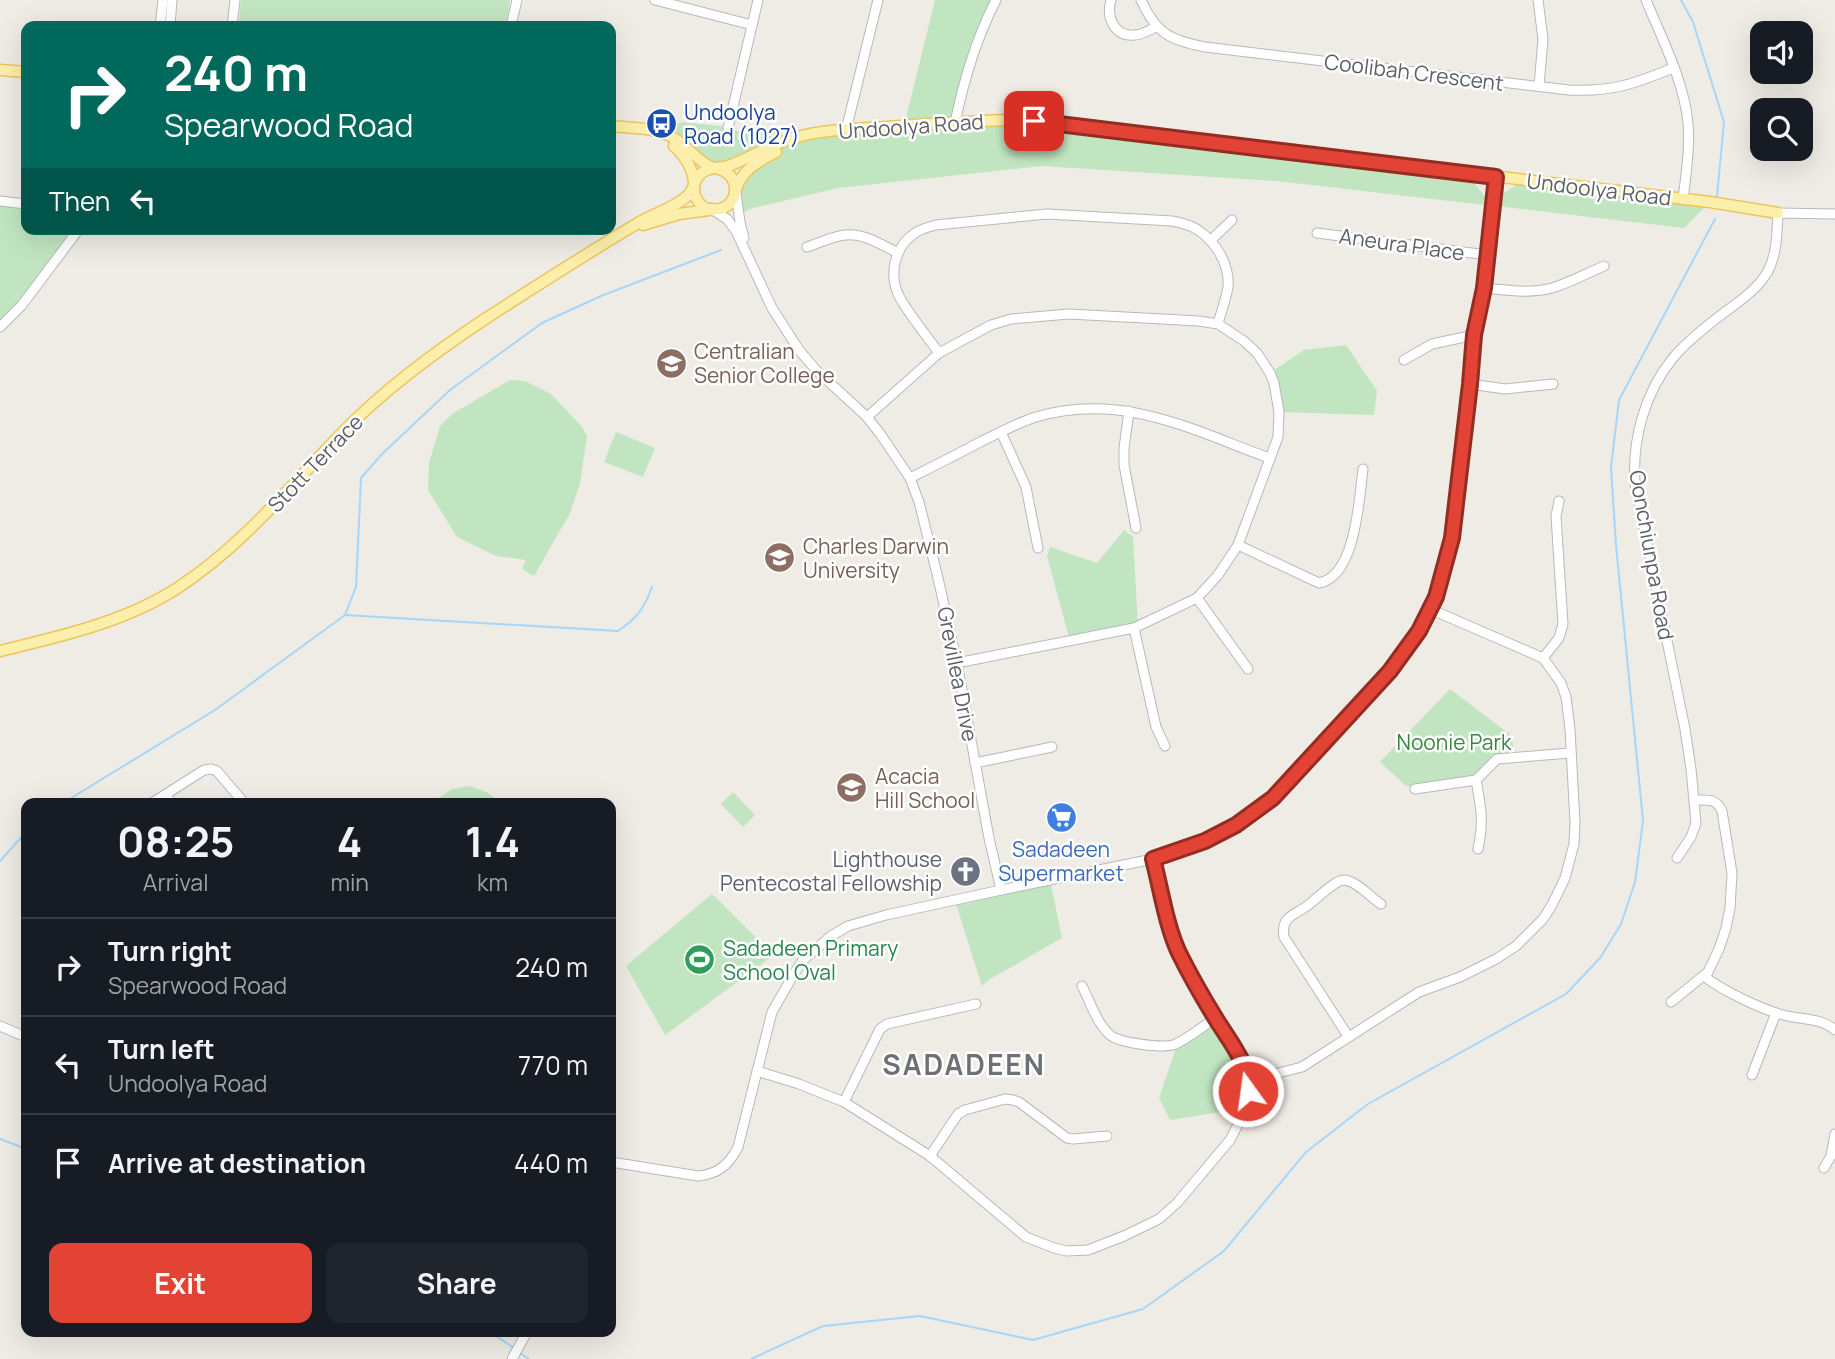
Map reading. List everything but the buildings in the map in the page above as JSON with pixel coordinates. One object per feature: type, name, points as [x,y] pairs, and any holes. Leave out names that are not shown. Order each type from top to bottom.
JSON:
[{"type":"main road","points":[[0,70],[21,72]]},
{"type":"main road","name":"Undoolya Road","points":[[694,185],[702,172],[727,166],[788,140],[820,133],[1010,120],[1710,202],[1779,213]]},
{"type":"main road","points":[[616,127],[656,131],[671,137],[704,163],[729,174],[736,191]]},
{"type":"main road","points":[[637,129],[663,139],[682,153],[692,170],[695,197],[702,205],[713,210]]},
{"type":"main road","name":"Undoolya Road","points":[[713,210],[727,206],[734,198],[741,177],[750,168],[795,141],[820,133]]},
{"type":"main road","name":"Stott Terrace","points":[[0,651],[91,626],[144,607],[177,589],[249,531],[347,428],[403,378],[482,321],[583,255],[647,217],[681,201],[690,194],[694,185]]},
{"type":"main road","name":"Stott Terrace","points":[[614,237],[679,214],[713,210]]},
{"type":"street","points":[[161,21],[163,0]]},
{"type":"street","points":[[170,21],[172,0]]},
{"type":"street","points":[[233,21],[235,0]]},
{"type":"street","points":[[512,21],[517,0]]},
{"type":"street","points":[[655,0],[752,24]]},
{"type":"street","points":[[730,137],[728,128],[758,0]]},
{"type":"street","points":[[846,130],[878,0]]},
{"type":"street","points":[[956,123],[966,70],[996,0]]},
{"type":"street","points":[[1111,0],[1108,16],[1117,30],[1131,36],[1156,27],[1141,0]]},
{"type":"street","points":[[1538,0],[1543,39],[1539,86]]},
{"type":"street","points":[[1646,0],[1674,68],[1688,123],[1683,200]]},
{"type":"street","name":"Coolibah Crescent","points":[[1156,27],[1178,39],[1205,47],[1579,90],[1611,89],[1633,84],[1674,68]]},
{"type":"street","points":[[616,1162],[698,1176],[719,1171],[733,1157],[738,1147],[772,1012],[803,960],[831,936],[860,922],[1153,859],[1205,841],[1236,825],[1273,798],[1390,671],[1419,631],[1430,609],[1452,538],[1474,335],[1484,288],[1496,177]]},
{"type":"street","name":"Grevillea Drive","points":[[736,191],[740,222],[752,263]]},
{"type":"street","points":[[0,201],[21,203]]},
{"type":"street","name":"Grevillea Drive","points":[[713,210],[731,224],[772,308],[799,350],[816,370],[867,418],[910,478],[929,540],[957,663],[1001,890]]},
{"type":"street","name":"Undoolya Road","points":[[1779,213],[1835,214]]},
{"type":"street","name":"Oonchiunpa Road","points":[[1677,858],[1694,829],[1695,800],[1688,744],[1635,483],[1636,446],[1645,408],[1654,387],[1670,362],[1687,343],[1745,296],[1768,272],[1779,213]]},
{"type":"street","points":[[939,353],[900,298],[894,272],[902,246],[919,230],[936,225],[1047,214],[1187,224],[1210,241],[1224,261],[1228,273],[1228,286],[1218,324]]},
{"type":"street","points":[[1210,241],[1232,220]]},
{"type":"street","name":"Aneura Place","points":[[1317,233],[1487,255]]},
{"type":"street","points":[[0,327],[22,305],[74,235]]},
{"type":"street","points":[[807,247],[844,235],[856,235],[898,253]]},
{"type":"street","points":[[1484,288],[1516,291],[1552,288],[1604,266]]},
{"type":"street","points":[[867,418],[939,353],[991,325],[1032,316],[1069,314],[1218,324],[1257,353],[1274,383],[1278,400],[1278,437],[1238,545],[1218,575],[1197,598],[1134,628],[957,663]]},
{"type":"street","points":[[1404,360],[1432,344],[1474,335]]},
{"type":"street","points":[[1470,384],[1504,389],[1553,384]]},
{"type":"street","points":[[910,478],[1035,417],[1104,408],[1156,416],[1269,458]]},
{"type":"street","points":[[1129,411],[1124,465],[1136,528]]},
{"type":"street","points":[[1001,432],[1026,487],[1038,548]]},
{"type":"street","points":[[1238,545],[1319,583],[1330,580],[1338,573],[1348,552],[1356,521],[1363,470]]},
{"type":"street","points":[[1543,659],[1559,638],[1563,625],[1556,516],[1559,501]]},
{"type":"street","points":[[1197,598],[1248,669]]},
{"type":"street","points":[[1249,1078],[1302,1067],[1419,992],[1460,977],[1496,959],[1516,946],[1542,919],[1562,885],[1574,844],[1575,822],[1566,697],[1560,683],[1543,659],[1430,609]]},
{"type":"street","points":[[1134,628],[1156,727],[1166,746]]},
{"type":"street","points":[[975,763],[1052,747]]},
{"type":"street","points":[[1415,789],[1476,780],[1497,759],[1570,753]]},
{"type":"street","points":[[160,798],[204,769],[217,771],[240,798]]},
{"type":"street","points":[[1476,780],[1482,813],[1482,833],[1478,849]]},
{"type":"street","points":[[1671,1002],[1704,976],[1713,963],[1730,908],[1732,873],[1721,808],[1712,800],[1695,800]]},
{"type":"street","points":[[757,1071],[844,1101],[930,1156],[1026,1237],[1054,1248],[1067,1251],[1088,1250],[1159,1219],[1177,1203],[1230,1140],[1244,1113],[1249,1078],[1238,1054],[1178,951],[1153,859]]},
{"type":"street","points":[[1348,1036],[1284,937],[1284,927],[1290,917],[1315,901],[1338,881],[1354,883],[1381,904]]},
{"type":"street","points":[[1704,976],[1716,985],[1776,1013],[1818,1021],[1835,1030]]},
{"type":"street","points":[[1082,986],[1102,1026],[1112,1038],[1120,1041],[1173,1045],[1215,1018]]},
{"type":"street","points":[[844,1101],[880,1029],[887,1024],[976,1004]]},
{"type":"street","points":[[1752,1075],[1776,1013]]},
{"type":"street","points":[[0,1026],[21,1035]]},
{"type":"street","points":[[930,1156],[958,1114],[1005,1099],[1019,1102],[1067,1138],[1107,1136]]},
{"type":"street","points":[[1824,1168],[1831,1156],[1835,1134]]},
{"type":"green space","points":[[241,0],[510,0],[507,21],[239,21]]},
{"type":"green space","points":[[935,0],[996,0],[956,122],[987,120],[1467,174],[1493,206],[1277,181],[1042,166],[838,188],[753,208],[737,215],[737,184],[774,151],[821,134],[904,126]]},
{"type":"green space","points":[[681,122],[720,126],[742,132],[779,132],[788,138],[718,168],[664,133]]},
{"type":"green space","points":[[1524,180],[1710,202],[1684,228],[1497,206],[1499,196]]},
{"type":"green space","points":[[0,201],[21,203],[21,235],[74,235],[0,327]]},
{"type":"green space","points":[[1346,345],[1377,391],[1374,415],[1279,412],[1270,373],[1304,350]]},
{"type":"green space","points":[[510,380],[525,381],[551,394],[582,427],[587,437],[580,483],[570,513],[534,576],[522,569],[526,560],[496,556],[457,537],[428,490],[429,463],[440,426],[452,414]]},
{"type":"green space","points":[[616,432],[655,448],[643,477],[604,462]]},
{"type":"green space","points":[[1124,530],[1133,537],[1138,627],[1070,641],[1047,556],[1050,547],[1097,563]]},
{"type":"green space","name":"Noonie Park","points":[[1450,689],[1512,736],[1514,758],[1497,759],[1476,780],[1415,789],[1405,785],[1380,762]]},
{"type":"green space","points":[[469,786],[495,798],[439,798],[452,789]]},
{"type":"green space","points":[[733,792],[755,815],[743,827],[721,804]]},
{"type":"green space","points":[[1050,880],[1062,938],[982,986],[955,901]]},
{"type":"green space","name":"Sadadeen Primary School Oval","points":[[712,894],[774,955],[665,1035],[626,966]]},
{"type":"green space","points":[[1215,1018],[1245,1066],[1245,1108],[1170,1120],[1159,1098],[1175,1051],[1173,1045]]},
{"type":"waterway","points":[[1681,0],[1693,22],[1724,122],[1717,196]]},
{"type":"waterway","points":[[751,1359],[823,1326],[920,1316],[1033,1340],[1143,1309],[1224,1251],[1306,1152],[1368,1104],[1566,994],[1600,958],[1621,924],[1635,882],[1643,821],[1611,467],[1619,400],[1715,219]]},
{"type":"waterway","points":[[71,798],[215,710],[345,615],[356,587],[361,478],[382,454],[450,390],[542,323],[601,296],[721,250]]},
{"type":"waterway","points":[[345,615],[618,631],[639,612],[652,587]]},
{"type":"waterway","points":[[0,861],[21,838]]},
{"type":"waterway","points":[[0,1139],[21,1147]]},
{"type":"waterway","points":[[498,1337],[514,1348]]},
{"type":"waterway","points":[[518,1352],[529,1359]]},
{"type":"place","name":"Undoolya Road (1027)","points":[[661,124]]},
{"type":"place","name":"Centralian Senior College","points":[[671,363]]},
{"type":"place","name":"Charles Darwin University","points":[[780,558]]},
{"type":"place","name":"Acacia Hill School","points":[[852,788]]},
{"type":"place","name":"Sadadeen Supermarket","points":[[1061,817]]},
{"type":"place","name":"Lighthouse Pentecostal Fellowship","points":[[965,871]]},
{"type":"place","name":"Sadadeen Primary School Oval","points":[[700,960]]},
{"type":"district","name":"SADADEEN","points":[[964,1064]]},
{"type":"route","points":[[1034,121],[1496,177],[1484,288],[1474,335],[1450,552],[1436,597],[1419,631],[1390,671],[1273,798],[1236,825],[1205,841],[1153,859],[1178,951],[1245,1066],[1249,1078],[1248,1091]]}]
